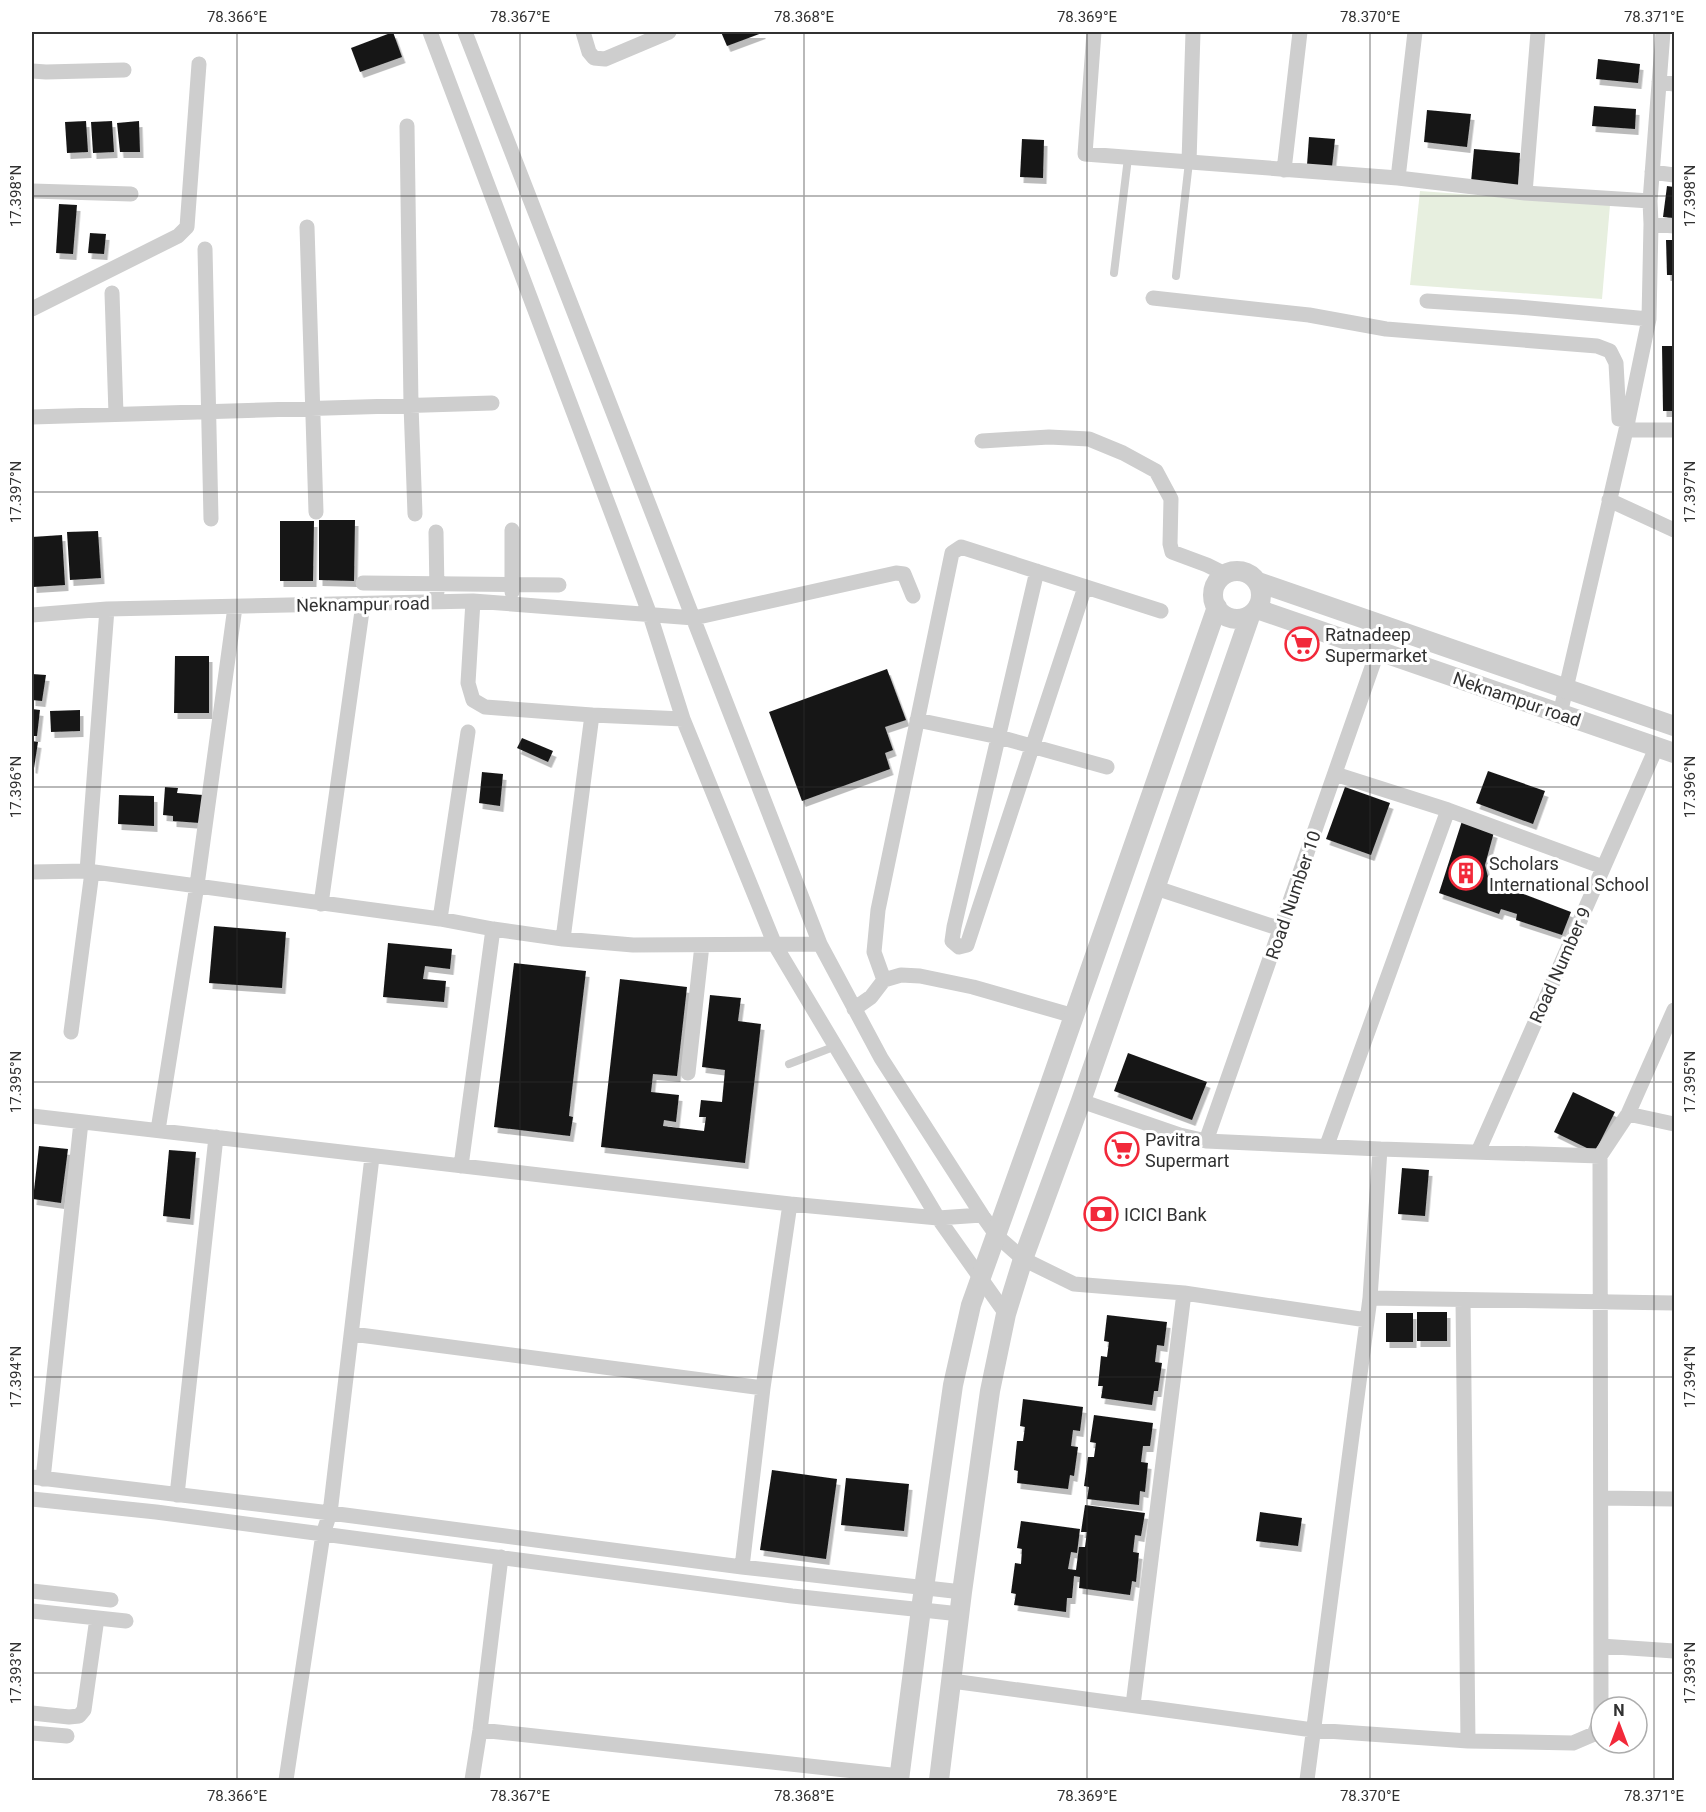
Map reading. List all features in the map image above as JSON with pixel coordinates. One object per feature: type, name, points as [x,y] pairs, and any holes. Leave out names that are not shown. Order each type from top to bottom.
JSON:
[{"type":"street","points":[[430,32],[650,615],[682,719],[775,945],[939,1218],[1006,1314]]},
{"type":"street","points":[[465,32],[820,944],[881,1058],[982,1215],[997,1236],[1023,1259],[1074,1284],[1184,1293],[1366,1320]]},
{"type":"street","points":[[583,32],[589,52],[594,58],[605,58],[669,32]]},
{"type":"street","points":[[1094,32],[1085,154],[1398,178],[1525,194],[1650,201]]},
{"type":"street","points":[[1189,162],[1193,32]]},
{"type":"street","points":[[1284,170],[1300,32]]},
{"type":"street","points":[[1398,178],[1415,32]]},
{"type":"street","points":[[1525,194],[1538,32]]},
{"type":"street","points":[[1560,714],[1627,425],[1649,319],[1652,172],[1667,83],[1663,32]]},
{"type":"street","points":[[32,309],[178,236],[187,227],[199,64]]},
{"type":"street","points":[[32,71],[124,70]]},
{"type":"street","points":[[407,126],[415,514]]},
{"type":"street","points":[[1652,172],[1674,175]]},
{"type":"street","points":[[32,191],[131,194]]},
{"type":"street","points":[[1651,224],[1674,226]]},
{"type":"street","points":[[308,227],[316,512]]},
{"type":"street","points":[[206,249],[211,519]]},
{"type":"street","points":[[112,293],[116,414]]},
{"type":"street","points":[[1153,298],[1309,315],[1386,329],[1597,346],[1610,351],[1616,363],[1619,419],[1627,425],[1674,430]]},
{"type":"street","points":[[1427,301],[1649,319]]},
{"type":"street","points":[[32,417],[492,402]]},
{"type":"street","points":[[982,441],[1049,437],[1089,439],[1123,453],[1156,471],[1171,499],[1170,544],[1172,552],[1225,574]]},
{"type":"street","points":[[1609,500],[1674,530]]},
{"type":"street","points":[[512,530],[512,604]]},
{"type":"street","points":[[436,532],[438,602]]},
{"type":"street","points":[[884,980],[874,952],[878,910],[952,553],[961,547],[1161,611]]},
{"type":"street","points":[[1037,571],[954,927],[952,941],[959,947],[967,945],[1085,587]]},
{"type":"street","points":[[939,1780],[990,1391],[1006,1314],[1023,1259],[1254,612],[1261,601],[1262,591],[1252,575],[1243,571],[1234,571],[1218,580],[1213,598],[1223,615],[1232,619],[1241,619],[1254,612]]},
{"type":"street","name":"Neknampur road","points":[[32,615],[107,609],[473,601],[694,618],[896,573],[904,574],[913,596]]},
{"type":"street","name":"Neknampur road","points":[[1258,582],[1674,726]]},
{"type":"street","points":[[363,583],[559,585]]},
{"type":"street","points":[[473,601],[468,683],[473,700],[485,708],[682,719]]},
{"type":"street","points":[[321,904],[363,604]]},
{"type":"street","points":[[158,1130],[197,885],[235,606]]},
{"type":"street","points":[[480,1730],[900,1778],[953,1385],[971,1305],[1217,607]]},
{"type":"street","points":[[70,1032],[90,871],[107,609]]},
{"type":"street","name":"Neknampur road","points":[[1254,612],[1378,650],[1665,749]]},
{"type":"street","name":"Road Number 10","points":[[1206,1141],[1378,650]]},
{"type":"street","points":[[563,939],[592,715]]},
{"type":"street","points":[[917,720],[999,737],[1107,766]]},
{"type":"street","points":[[440,919],[468,732]]},
{"type":"street","name":"Road Number 9","points":[[1478,1152],[1603,867],[1665,749]]},
{"type":"street","points":[[1335,774],[1448,810],[1603,867]]},
{"type":"street","points":[[1327,1145],[1448,810]]},
{"type":"street","points":[[32,872],[90,871],[440,919],[563,939],[633,945],[820,944]]},
{"type":"street","points":[[1156,888],[1281,929]]},
{"type":"street","points":[[460,1166],[493,929]]},
{"type":"street","points":[[688,1073],[702,945]]},
{"type":"street","points":[[854,1009],[871,997],[884,980],[901,975],[920,976],[973,987],[1074,1016]]},
{"type":"street","points":[[1601,1695],[1600,1156],[1628,1114],[1674,1010]]},
{"type":"street","points":[[1081,1101],[1180,1135],[1206,1141],[1600,1156]]},
{"type":"street","points":[[1628,1114],[1674,1124]]},
{"type":"street","points":[[32,1116],[790,1204],[939,1218],[982,1215]]},
{"type":"street","points":[[81,1122],[37,1478],[330,1513],[742,1567],[962,1592]]},
{"type":"street","points":[[177,1495],[216,1137]]},
{"type":"street","points":[[1307,1780],[1370,1298],[1380,1149]]},
{"type":"street","points":[[285,1780],[323,1534],[330,1513],[372,1156]]},
{"type":"street","points":[[742,1567],[763,1388],[790,1204]]},
{"type":"street","points":[[1133,1705],[1184,1293]]},
{"type":"street","points":[[1370,1298],[1674,1303]]},
{"type":"street","points":[[1463,1300],[1468,1741]]},
{"type":"street","points":[[352,1334],[763,1388]]},
{"type":"street","points":[[1601,1498],[1674,1499]]},
{"type":"street","points":[[32,1499],[156,1512],[792,1596],[960,1614]]},
{"type":"street","points":[[472,1780],[501,1557]]},
{"type":"street","points":[[32,1591],[111,1600]]},
{"type":"street","points":[[32,1611],[126,1621]]},
{"type":"street","points":[[32,1713],[69,1717],[79,1716],[84,1710],[97,1618]]},
{"type":"street","points":[[1601,1646],[1674,1651]]},
{"type":"street","points":[[952,1681],[1313,1730],[1468,1741],[1573,1743],[1589,1736]]},
{"type":"street","points":[[32,1733],[67,1736]]},
{"type":"lane","points":[[1114,273],[1128,158]]},
{"type":"lane","points":[[1176,276],[1189,162]]},
{"type":"lane","points":[[789,1064],[836,1046]]},
{"type":"green space","points":[[1420,191],[1610,205],[1602,299],[1410,285]]},
{"type":"building","points":[[393,32],[402,57],[360,72],[351,48]]},
{"type":"building","points":[[721,32],[762,32],[762,33],[727,46]]},
{"type":"building","points":[[1598,59],[1640,64],[1638,83],[1596,79]]},
{"type":"building","points":[[1594,106],[1636,109],[1635,129],[1592,126]]},
{"type":"building","points":[[1427,110],[1471,114],[1467,147],[1424,142]]},
{"type":"building","points":[[86,121],[88,152],[67,153],[65,122]]},
{"type":"building","points":[[112,121],[114,152],[93,153],[91,122]]},
{"type":"building","points":[[139,121],[140,152],[120,152],[117,123]]},
{"type":"building","points":[[1309,137],[1335,139],[1332,167],[1307,165]]},
{"type":"building","points":[[1022,139],[1044,140],[1043,178],[1020,177]]},
{"type":"building","points":[[1474,149],[1520,153],[1518,186],[1471,182]]},
{"type":"building","points":[[1667,186],[1674,187],[1674,218],[1663,217]]},
{"type":"building","points":[[59,204],[77,205],[73,254],[56,253]]},
{"type":"building","points":[[90,233],[106,234],[104,254],[88,253]]},
{"type":"building","points":[[1666,240],[1674,240],[1674,275],[1667,275]]},
{"type":"building","points":[[1662,346],[1674,346],[1674,411],[1663,411]]},
{"type":"building","points":[[319,520],[355,520],[354,581],[319,580]]},
{"type":"building","points":[[280,521],[314,521],[313,581],[280,581]]},
{"type":"building","points":[[98,531],[101,578],[70,580],[67,532]]},
{"type":"building","points":[[62,535],[65,585],[33,587],[32,537]]},
{"type":"building","points":[[175,656],[209,656],[209,713],[174,713]]},
{"type":"building","points":[[887,669],[906,720],[885,727],[893,750],[885,753],[890,769],[802,801],[769,712]]},
{"type":"building","points":[[32,674],[46,675],[42,701],[32,700]]},
{"type":"building","points":[[32,709],[40,710],[37,736],[32,736]]},
{"type":"building","points":[[80,710],[80,731],[51,732],[50,711]]},
{"type":"building","points":[[522,738],[553,751],[548,762],[517,748]]},
{"type":"building","points":[[32,741],[38,742],[34,768],[32,767]]},
{"type":"building","points":[[1488,771],[1545,791],[1533,824],[1476,803]]},
{"type":"building","points":[[482,772],[503,774],[500,806],[479,803]]},
{"type":"building","points":[[165,787],[178,788],[177,793],[203,795],[200,823],[173,821],[173,816],[163,815]]},
{"type":"building","points":[[1345,787],[1390,803],[1371,855],[1326,839]]},
{"type":"building","points":[[119,795],[154,796],[154,826],[118,824]]},
{"type":"building","name":"Scholars International School","points":[[1462,821],[1494,832],[1485,865],[1489,881],[1571,912],[1562,935],[1516,920],[1517,914],[1501,909],[1499,914],[1439,893]]},
{"type":"building","points":[[214,926],[286,932],[282,988],[209,983]]},
{"type":"building","points":[[388,943],[452,949],[450,969],[425,966],[423,979],[446,981],[444,1002],[383,997]]},
{"type":"building","points":[[514,963],[586,971],[569,1116],[573,1117],[570,1136],[494,1127]]},
{"type":"building","points":[[620,979],[687,987],[677,1076],[653,1074],[651,1092],[679,1095],[676,1122],[664,1120],[663,1126],[704,1131],[706,1117],[699,1117],[701,1100],[722,1102],[725,1070],[702,1067],[710,995],[741,998],[738,1021],[761,1024],[745,1163],[601,1147]]},
{"type":"building","points":[[1128,1053],[1207,1082],[1192,1120],[1114,1091]]},
{"type":"building","points":[[1573,1092],[1615,1112],[1595,1152],[1554,1132]]},
{"type":"building","points":[[39,1146],[68,1149],[61,1203],[33,1199]]},
{"type":"building","points":[[169,1150],[196,1152],[190,1219],[163,1216]]},
{"type":"building","points":[[1402,1168],[1429,1170],[1425,1216],[1398,1214]]},
{"type":"building","points":[[1417,1312],[1447,1312],[1447,1341],[1417,1341]]},
{"type":"building","points":[[1386,1313],[1413,1313],[1413,1342],[1386,1342]]},
{"type":"building","points":[[1107,1315],[1167,1322],[1164,1346],[1157,1345],[1155,1362],[1162,1363],[1158,1391],[1154,1391],[1152,1405],[1101,1398],[1103,1386],[1098,1386],[1101,1356],[1107,1357],[1109,1342],[1104,1341]]},
{"type":"building","points":[[1023,1399],[1083,1407],[1080,1431],[1073,1430],[1071,1446],[1078,1447],[1074,1476],[1070,1475],[1068,1489],[1017,1483],[1018,1471],[1014,1470],[1017,1441],[1023,1441],[1025,1427],[1020,1426]]},
{"type":"building","points":[[1094,1415],[1153,1423],[1150,1446],[1143,1446],[1141,1462],[1148,1463],[1145,1492],[1140,1491],[1139,1505],[1087,1499],[1089,1487],[1084,1486],[1088,1457],[1094,1457],[1096,1443],[1090,1442]]},
{"type":"building","points":[[772,1470],[837,1479],[826,1559],[760,1550]]},
{"type":"building","points":[[846,1478],[909,1484],[904,1531],[841,1525]]},
{"type":"building","points":[[1085,1505],[1145,1513],[1141,1536],[1135,1535],[1133,1552],[1139,1553],[1136,1582],[1132,1581],[1130,1595],[1079,1588],[1080,1577],[1074,1576],[1072,1598],[1067,1598],[1066,1612],[1014,1605],[1016,1594],[1011,1593],[1015,1563],[1021,1564],[1022,1549],[1017,1548],[1021,1521],[1080,1529],[1077,1553],[1071,1552],[1068,1569],[1076,1570],[1079,1547],[1085,1547],[1087,1532],[1081,1532]]},
{"type":"building","points":[[1260,1512],[1302,1518],[1298,1546],[1256,1541]]},
{"type":"place","name":"Ratnadeep Supermarket","points":[[1302,644]]},
{"type":"place","name":"Scholars International School","points":[[1466,873]]},
{"type":"place","name":"Pavitra Supermart","points":[[1122,1149]]},
{"type":"place","name":"ICICI Bank","points":[[1101,1214]]}]
